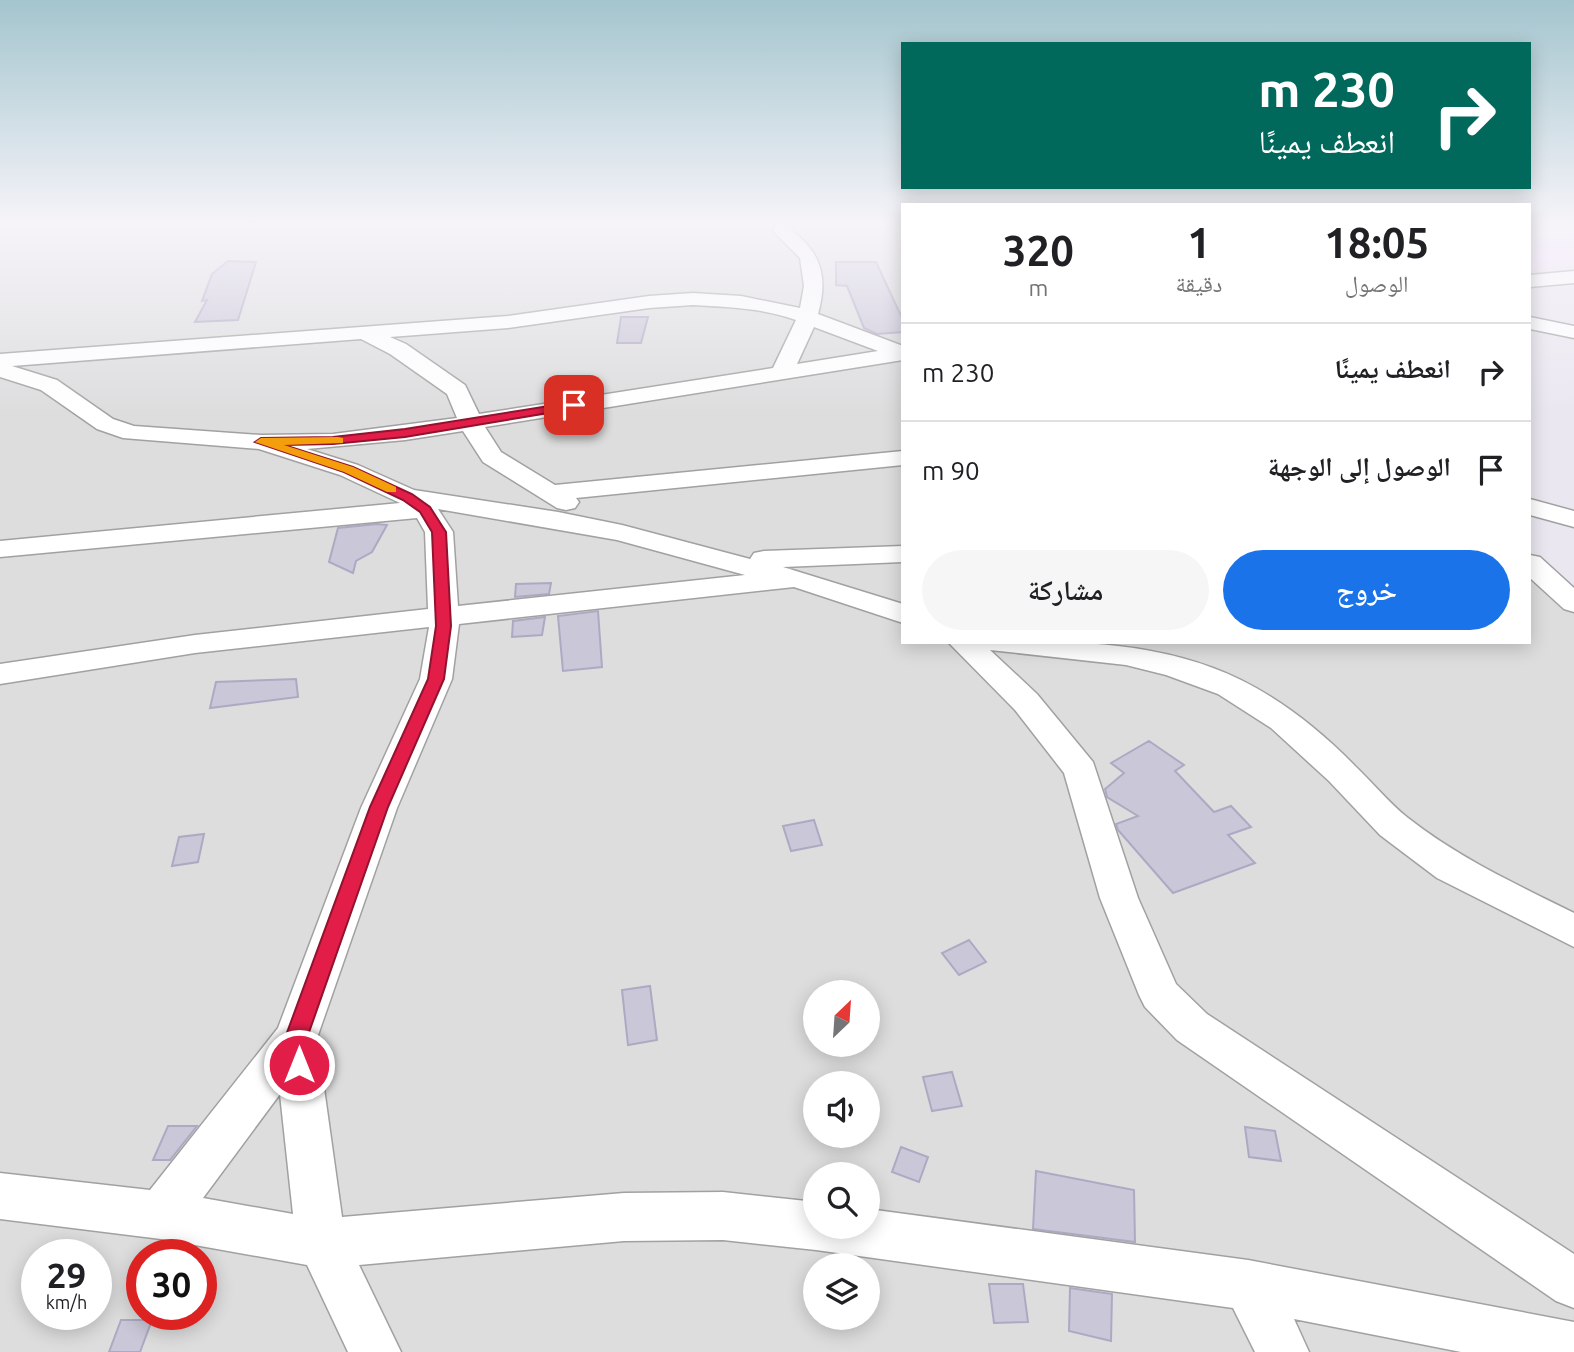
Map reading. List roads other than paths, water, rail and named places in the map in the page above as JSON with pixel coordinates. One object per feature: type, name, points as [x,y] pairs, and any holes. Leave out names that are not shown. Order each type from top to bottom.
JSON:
[{"type":"street","points":[[782,372],[806,315],[814,287]]},
{"type":"street","points":[[0,360],[508,322],[649,302],[693,299],[741,302],[785,309],[901,353]]},
{"type":"street","points":[[1531,323],[1574,332]]},
{"type":"street","points":[[363,332],[398,349],[457,390],[479,440],[492,457],[548,493],[622,533]]},
{"type":"street","points":[[0,370],[17,373],[49,385],[105,424],[131,433],[261,442],[333,441],[901,354]]},
{"type":"street","points":[[161,1214],[296,1038],[379,807],[436,679],[443,618],[439,532],[416,503],[348,470],[261,442]]},
{"type":"street","points":[[548,493],[901,458]]},
{"type":"street","points":[[0,549],[416,503],[558,520],[622,533],[711,559],[796,578],[901,613]]},
{"type":"street","points":[[1533,509],[1574,519]]},
{"type":"street","points":[[711,559],[901,554]]},
{"type":"street","points":[[1531,564],[1574,603]]},
{"type":"street","points":[[0,674],[195,644],[796,578]]},
{"type":"street","points":[[965,644],[1034,712],[1081,771],[1119,898],[1160,995],[1192,1027],[1574,1283]]},
{"type":"street","points":[[1014,644],[1126,655],[1176,667],[1229,687],[1283,720],[1341,772],[1393,825],[1450,868],[1574,931]]},
{"type":"street","points":[[296,1038],[307,1144],[322,1243],[375,1352]]},
{"type":"street","points":[[0,1196],[161,1214],[322,1243],[624,1217],[723,1216],[803,1225]]},
{"type":"street","points":[[880,1235],[1248,1285],[1574,1348]]},
{"type":"street","points":[[1248,1285],[1283,1352]]}]
